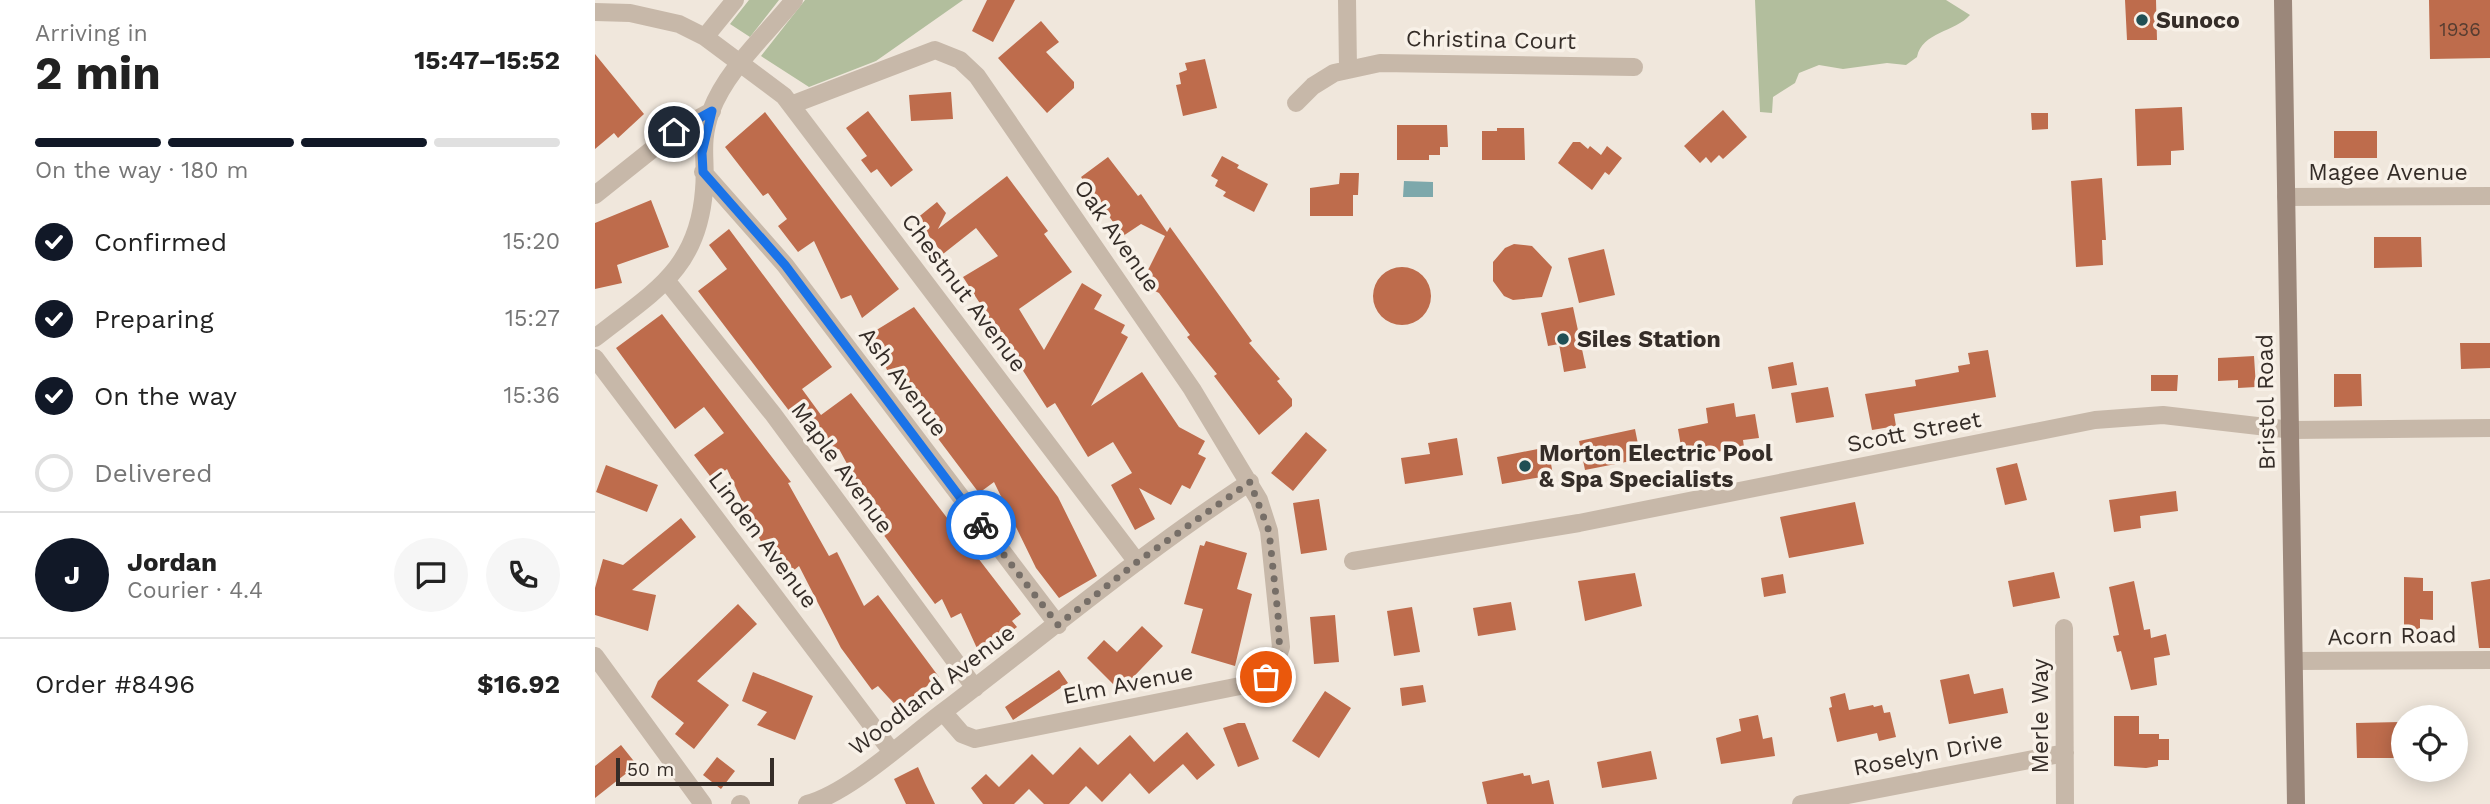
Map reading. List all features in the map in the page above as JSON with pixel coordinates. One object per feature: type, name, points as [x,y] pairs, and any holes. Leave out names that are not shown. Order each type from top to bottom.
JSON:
[{"type":"main road","name":"Bristol Road","points":[[2283,0],[2296,804]]},
{"type":"street","points":[[705,37],[735,0]]},
{"type":"street","points":[[595,338],[683,263],[697,236],[703,211],[702,153],[712,111],[724,85],[794,0]]},
{"type":"street","points":[[1347,0],[1348,68]]},
{"type":"street","name":"Chestnut Avenue","points":[[595,12],[662,18],[705,37],[743,63],[791,105],[1137,562]]},
{"type":"street","name":"Oak Avenue","points":[[791,105],[935,50],[960,60],[977,76],[1125,290],[1250,482],[1269,531],[1278,615]]},
{"type":"street","name":"Christina Court","points":[[1296,103],[1313,86],[1348,68],[1380,63],[1634,67]]},
{"type":"street","points":[[595,195],[674,132],[712,111]]},
{"type":"street","name":"Ash Avenue","points":[[703,172],[785,265],[1058,625]]},
{"type":"street","name":"Magee Avenue","points":[[2286,197],[2490,196]]},
{"type":"street","name":"Maple Avenue","points":[[666,280],[773,414],[975,688]]},
{"type":"street","name":"Linden Avenue","points":[[595,358],[892,751]]},
{"type":"street","name":"Scott Street","points":[[1353,561],[1565,526],[2095,420],[2163,415],[2292,430],[2490,428]]},
{"type":"street","name":"Woodland Avenue","points":[[807,804],[827,797],[892,751],[1137,562],[1250,482]]},
{"type":"street","name":"Elm Avenue","points":[[943,712],[962,734],[975,739],[1250,686],[1266,677],[1280,657],[1278,615]]},
{"type":"street","name":"Merle Way","points":[[2064,628],[2065,804]]},
{"type":"street","points":[[595,656],[702,804]]},
{"type":"street","name":"Acorn Road","points":[[2294,661],[2490,660]]},
{"type":"street","name":"Roselyn Drive","points":[[1801,804],[2065,753]]},
{"type":"green space","points":[[749,0],[779,0],[750,37],[730,24]]},
{"type":"green space","points":[[805,0],[963,0],[876,61],[809,87],[761,56]]},
{"type":"green space","points":[[1755,0],[1946,0],[1970,15],[1925,42],[1917,57],[1906,65],[1887,63],[1843,69],[1819,65],[1799,73],[1795,83],[1773,97],[1772,113],[1760,112]]},
{"type":"water","points":[[1404,181],[1433,182],[1433,197],[1403,197]]},
{"type":"building","points":[[987,0],[1015,0],[993,42],[972,31]]},
{"type":"building","name":"Sunoco","points":[[2125,0],[2156,0],[2157,40],[2127,40]]},
{"type":"building","points":[[2429,0],[2490,0],[2490,58],[2430,59]]},
{"type":"building","points":[[1041,21],[1059,42],[1046,52],[1074,82],[1074,88],[1047,113],[998,58]]},
{"type":"building","points":[[595,54],[644,114],[618,138],[614,133],[595,149]]},
{"type":"building","points":[[1205,59],[1217,108],[1183,116],[1176,85],[1181,84],[1179,73],[1187,70],[1185,63]]},
{"type":"building","points":[[951,92],[953,119],[911,121],[909,95]]},
{"type":"building","points":[[2182,107],[2184,150],[2171,151],[2171,165],[2137,166],[2135,109]]},
{"type":"building","points":[[1723,110],[1747,137],[1723,159],[1719,155],[1711,163],[1706,157],[1700,163],[1684,146]]},
{"type":"building","points":[[868,111],[913,170],[891,187],[877,169],[871,173],[861,160],[867,156],[846,128]]},
{"type":"building","points":[[765,112],[899,289],[862,318],[851,295],[841,299],[814,241],[798,252],[778,226],[787,219],[768,193],[763,196],[725,147]]},
{"type":"building","points":[[2031,113],[2048,113],[2048,129],[2032,130]]},
{"type":"building","points":[[1397,125],[1447,125],[1448,147],[1440,147],[1440,155],[1429,155],[1429,160],[1397,160]]},
{"type":"building","points":[[1497,128],[1524,128],[1525,160],[1482,160],[1482,131],[1497,131]]},
{"type":"building","points":[[2334,131],[2377,131],[2377,158],[2334,158]]},
{"type":"building","points":[[1573,142],[1580,142],[1588,149],[1590,146],[1601,155],[1607,146],[1622,158],[1609,175],[1605,172],[1592,190],[1558,163]]},
{"type":"building","points":[[1222,156],[1239,165],[1237,168],[1268,184],[1254,212],[1223,196],[1226,192],[1215,186],[1218,180],[1211,176]]},
{"type":"building","points":[[1108,157],[1138,196],[1141,194],[1167,232],[1170,227],[1252,341],[1249,343],[1280,379],[1277,381],[1292,399],[1292,406],[1259,435],[1214,376],[1217,374],[1187,337],[1190,335],[1159,293],[1141,284],[1165,236],[1141,224],[1123,236],[1081,177]]},
{"type":"building","points":[[1340,173],[1359,173],[1358,195],[1353,195],[1353,216],[1310,216],[1310,188],[1339,184]]},
{"type":"building","points":[[1007,176],[1048,231],[1044,234],[1072,272],[1019,309],[1044,350],[1082,283],[1102,295],[1094,309],[1125,325],[1121,333],[1128,337],[1091,406],[1142,372],[1179,427],[1205,441],[1198,454],[1206,458],[1190,489],[1182,485],[1171,505],[1139,488],[1155,519],[1135,530],[1111,485],[1132,473],[1113,442],[1088,457],[1055,403],[1047,408],[963,277],[998,256],[976,228],[943,254],[916,219],[937,202],[946,213],[938,229]]},
{"type":"building","points":[[2102,178],[2106,240],[2102,240],[2103,265],[2076,267],[2071,181]]},
{"type":"building","points":[[651,200],[669,247],[617,265],[622,283],[595,289],[595,223]]},
{"type":"building","points":[[729,229],[832,367],[802,389],[821,415],[851,393],[1021,614],[1012,621],[1017,627],[980,655],[961,613],[951,618],[942,599],[935,604],[880,530],[882,528],[839,449],[825,458],[698,291],[727,269],[709,245]]},
{"type":"building","points":[[2374,237],[2421,237],[2422,267],[2374,268]]},
{"type":"building","points":[[1514,244],[1532,246],[1552,267],[1542,297],[1513,300],[1504,296],[1493,281],[1493,262],[1505,248]]},
{"type":"building","points":[[1604,249],[1615,295],[1579,303],[1568,258]]},
{"type":"building","points":[[1402,267],[1413,269],[1426,280],[1431,296],[1429,307],[1418,320],[1402,325],[1391,323],[1378,312],[1373,296],[1375,285],[1386,272]]},
{"type":"building","points":[[914,307],[1058,497],[1097,576],[1059,598],[1036,568],[994,482],[979,493],[888,372],[870,334]]},
{"type":"building","name":"Siles Station","points":[[1573,307],[1586,368],[1564,372],[1559,344],[1548,346],[1541,313]]},
{"type":"building","points":[[662,314],[791,482],[788,483],[829,556],[837,552],[864,606],[878,595],[939,677],[898,708],[878,686],[872,690],[841,648],[799,566],[787,576],[763,546],[727,469],[713,480],[694,455],[724,433],[704,407],[675,429],[616,348]]},
{"type":"building","points":[[2460,343],[2490,343],[2490,368],[2461,369]]},
{"type":"building","points":[[1988,350],[1996,397],[1894,414],[1896,426],[1872,430],[1865,394],[1916,386],[1915,380],[1959,372],[1958,366],[1970,364],[1968,353]]},
{"type":"building","points":[[2254,356],[2256,387],[2238,388],[2238,380],[2218,381],[2218,358]]},
{"type":"building","points":[[1793,362],[1797,385],[1772,389],[1768,367]]},
{"type":"building","points":[[2334,374],[2361,374],[2362,406],[2334,407]]},
{"type":"building","points":[[2151,375],[2178,375],[2177,391],[2151,391]]},
{"type":"building","points":[[1828,387],[1834,417],[1796,423],[1791,393]]},
{"type":"building","points":[[1734,403],[1736,417],[1755,414],[1759,438],[1743,440],[1744,447],[1683,458],[1678,429],[1708,423],[1706,408]]},
{"type":"building","points":[[1635,429],[1641,459],[1585,470],[1579,441]]},
{"type":"building","points":[[1306,432],[1327,450],[1293,491],[1271,473]]},
{"type":"building","points":[[1457,438],[1463,475],[1405,484],[1401,458],[1430,454],[1428,443]]},
{"type":"building","name":"Morton Electric Pool & Spa Specialists","points":[[1548,447],[1553,475],[1502,484],[1497,457]]},
{"type":"building","points":[[2017,463],[2027,500],[2005,505],[1996,468]]},
{"type":"building","points":[[606,465],[658,485],[647,512],[596,492]]},
{"type":"building","points":[[2176,491],[2178,511],[2140,516],[2141,528],[2114,532],[2109,500]]},
{"type":"building","points":[[1319,499],[1327,550],[1301,554],[1293,503]]},
{"type":"building","points":[[1855,502],[1864,544],[1789,558],[1780,517]]},
{"type":"building","points":[[681,518],[696,537],[632,590],[656,595],[648,631],[595,615],[595,588],[603,559],[623,565]]},
{"type":"building","points":[[1206,541],[1247,553],[1237,589],[1252,594],[1235,666],[1191,653],[1203,609],[1184,604],[1200,545],[1204,546]]},
{"type":"building","points":[[2054,572],[2060,598],[2013,607],[2008,581]]},
{"type":"building","points":[[1635,573],[1642,606],[1585,621],[1578,581]]},
{"type":"building","points":[[1783,574],[1786,593],[1764,597],[1761,578]]},
{"type":"building","points":[[2404,577],[2423,578],[2423,591],[2433,591],[2433,620],[2420,619],[2420,638],[2404,638]]},
{"type":"building","points":[[2490,579],[2490,648],[2479,648],[2471,582]]},
{"type":"building","points":[[2134,581],[2144,630],[2150,629],[2151,638],[2166,634],[2170,655],[2154,658],[2157,685],[2131,690],[2121,651],[2117,652],[2113,636],[2119,635],[2109,587]]},
{"type":"building","points":[[1511,602],[1516,630],[1478,636],[1473,608]]},
{"type":"building","points":[[738,604],[757,624],[697,681],[729,705],[694,749],[675,734],[684,723],[651,697],[658,681]]},
{"type":"building","points":[[1412,607],[1420,652],[1394,656],[1387,611]]},
{"type":"building","points":[[1335,615],[1339,662],[1314,664],[1310,617]]},
{"type":"building","points":[[1142,626],[1163,646],[1120,691],[1087,658],[1104,640],[1117,652]]},
{"type":"building","points":[[1059,670],[1068,683],[1013,720],[1005,707]]},
{"type":"building","points":[[753,672],[813,696],[795,740],[757,725],[767,712],[742,701]]},
{"type":"building","points":[[1969,674],[1974,694],[2003,688],[2008,713],[1949,724],[1940,680]]},
{"type":"building","points":[[1423,685],[1426,702],[1402,706],[1400,688]]},
{"type":"building","points":[[1325,691],[1351,708],[1319,758],[1292,741]]},
{"type":"building","points":[[1845,693],[1849,710],[1882,705],[1884,713],[1890,712],[1896,737],[1879,741],[1877,733],[1837,742],[1829,708],[1832,707],[1830,697]]},
{"type":"building","points":[[1758,715],[1763,739],[1772,737],[1775,756],[1721,764],[1716,738],[1741,731],[1739,719]]},
{"type":"building","points":[[2114,716],[2139,716],[2139,734],[2159,734],[2159,739],[2169,739],[2169,760],[2158,760],[2158,766],[2146,768],[2114,766]]},
{"type":"building","points":[[2391,722],[2391,758],[2357,758],[2356,723]]},
{"type":"building","points":[[1245,723],[1259,759],[1238,767],[1223,728]]},
{"type":"building","points":[[1187,732],[1215,765],[1197,780],[1183,764],[1149,794],[1130,773],[1102,802],[1086,786],[1069,804],[1044,804],[1029,789],[1014,804],[983,804],[971,788],[986,774],[999,787],[1032,754],[1053,775],[1080,747],[1098,765],[1130,735],[1154,762]]},
{"type":"building","points":[[621,745],[637,765],[595,798],[595,766]]},
{"type":"building","points":[[1651,751],[1657,779],[1602,788],[1597,762]]},
{"type":"building","points":[[717,757],[735,771],[721,789],[703,775]]},
{"type":"building","points":[[918,767],[935,804],[906,804],[894,779]]},
{"type":"building","points":[[1523,773],[1524,776],[1530,775],[1532,784],[1549,780],[1554,804],[1487,804],[1482,782]]},
{"type":"way so far","points":[[981,525],[1058,625],[1137,562],[1250,482],[1269,531],[1278,615],[1280,657],[1266,677]]},
{"type":"place","name":"Sunoco","points":[[2142,20]]},
{"type":"place","name":"Siles Station","points":[[1563,339]]},
{"type":"place","name":"Morton Electric Pool & Spa Specialists","points":[[1525,466]]},
{"type":"route","points":[[674,132],[712,111],[704,138],[703,172],[758,231],[785,265],[981,525]]}]
